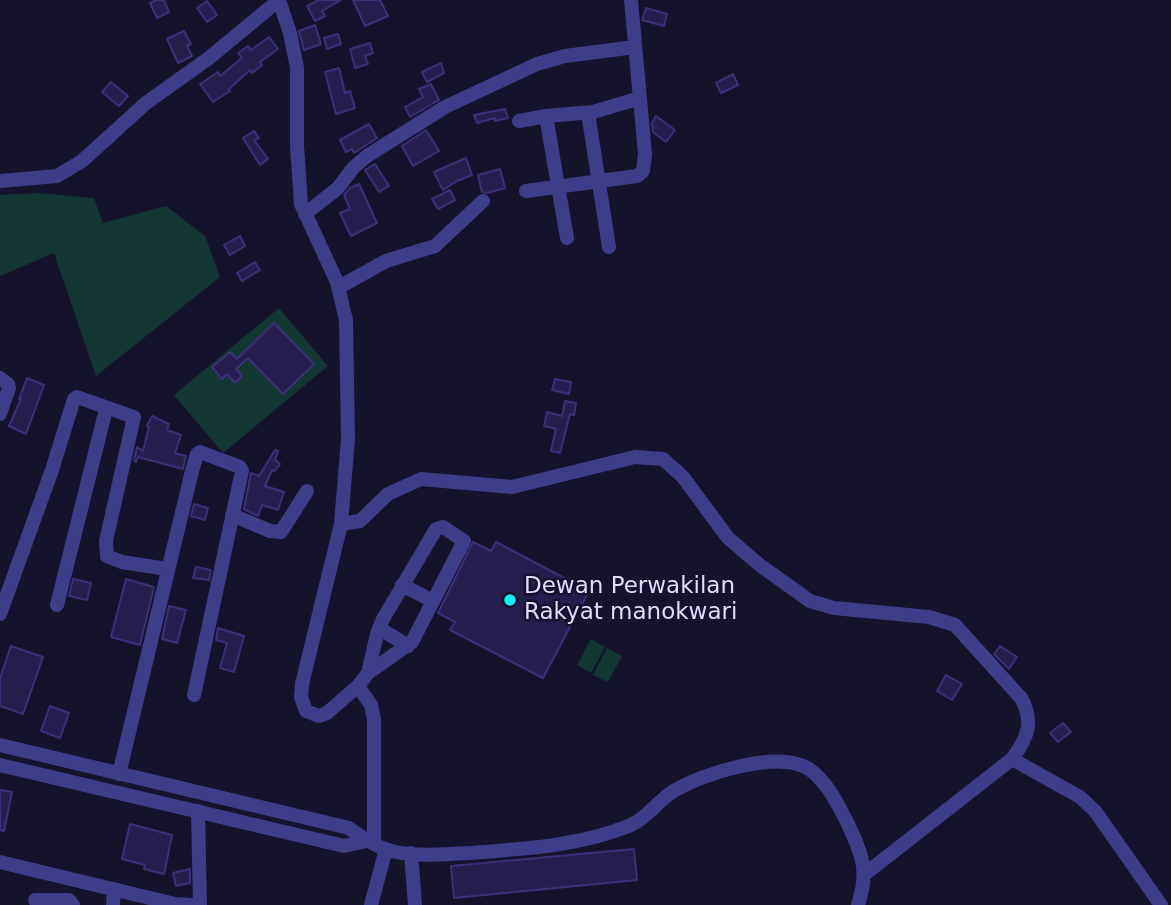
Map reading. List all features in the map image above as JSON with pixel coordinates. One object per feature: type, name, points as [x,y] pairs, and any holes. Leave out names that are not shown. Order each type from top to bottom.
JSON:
[{"type":"street","points":[[0,181],[65,173],[102,144],[146,103],[209,58],[279,0],[290,33],[297,68],[300,197],[305,214],[339,287],[346,320],[348,408],[341,524],[302,684],[302,704],[310,713],[323,715],[335,707],[368,673],[408,646],[464,542],[447,529],[439,526],[436,529],[379,628],[368,673]]},
{"type":"street","points":[[526,191],[636,176],[643,170],[645,154],[631,0]]},
{"type":"street","points":[[305,214],[338,188],[354,167],[368,156],[446,107],[537,64],[565,56],[635,47]]},
{"type":"street","points":[[519,121],[588,113],[640,98]]},
{"type":"street","points":[[588,113],[609,247]]},
{"type":"street","points":[[546,116],[567,238]]},
{"type":"street","points":[[339,287],[386,261],[435,246],[483,201]]},
{"type":"street","points":[[0,378],[9,388],[0,414]]},
{"type":"street","points":[[0,614],[52,470],[74,399],[79,397],[106,409],[133,415],[135,418],[106,541],[107,556],[122,562],[167,569]]},
{"type":"street","points":[[57,605],[106,409]]},
{"type":"street","points":[[119,774],[167,569],[198,452],[242,468],[194,695]]},
{"type":"street","points":[[341,524],[360,521],[388,494],[421,478],[512,486],[635,457],[663,459],[683,477],[728,538],[810,601],[834,608],[929,617],[943,620],[961,629],[1021,698],[1028,710],[1028,730],[1012,759],[865,874]]},
{"type":"street","points":[[232,515],[270,531],[281,531],[307,491]]},
{"type":"street","points":[[402,585],[433,601]]},
{"type":"street","points":[[379,628],[408,646]]},
{"type":"street","points":[[358,686],[371,705],[374,719],[375,844],[371,905]]},
{"type":"street","points":[[0,745],[349,828],[375,844],[411,853],[434,855],[547,846],[605,834],[634,824],[674,791],[713,774],[753,764],[787,763],[808,769],[826,784],[860,850],[865,874],[858,905]]},
{"type":"street","points":[[1012,759],[1080,797],[1095,811],[1161,905]]},
{"type":"street","points":[[0,765],[344,846],[375,844]]},
{"type":"street","points":[[198,811],[200,905]]},
{"type":"street","points":[[411,853],[415,905]]},
{"type":"street","points":[[0,862],[190,905]]},
{"type":"street","points":[[36,870],[35,903],[69,900],[72,905]]},
{"type":"street","points":[[114,889],[114,905]]},
{"type":"green space","points":[[37,193],[94,198],[103,223],[166,206],[205,236],[220,277],[96,376],[54,253],[0,276],[0,195]]},
{"type":"green space","points":[[279,308],[328,366],[223,453],[174,395]]},
{"type":"green space","points":[[591,639],[605,647],[591,673],[577,665]]},
{"type":"green space","points":[[607,648],[622,656],[608,682],[593,675]]},
{"type":"building","points":[[164,0],[169,12],[157,18],[150,3]]},
{"type":"building","points":[[319,0],[341,0],[322,11],[325,16],[315,21],[307,6]]},
{"type":"building","points":[[353,0],[380,0],[388,16],[365,26]]},
{"type":"building","points":[[207,1],[217,15],[207,22],[197,8]]},
{"type":"building","points":[[646,8],[667,14],[664,26],[642,20]]},
{"type":"building","points":[[315,25],[321,44],[304,50],[299,31]]},
{"type":"building","points":[[184,31],[191,44],[187,46],[192,56],[178,63],[167,39]]},
{"type":"building","points":[[338,34],[341,44],[327,49],[324,38]]},
{"type":"building","points":[[269,37],[278,49],[260,62],[262,65],[252,73],[250,70],[229,89],[230,91],[213,102],[200,84],[218,72],[220,76],[242,58],[238,53],[248,46],[251,50]]},
{"type":"building","points":[[370,43],[373,53],[365,56],[368,64],[355,68],[350,49]]},
{"type":"building","points":[[441,63],[444,73],[427,82],[422,72]]},
{"type":"building","points":[[339,68],[345,93],[350,91],[355,108],[336,114],[325,72]]},
{"type":"building","points":[[733,74],[738,85],[721,93],[716,83]]},
{"type":"building","points":[[111,82],[128,96],[119,106],[102,92]]},
{"type":"building","points":[[431,84],[439,100],[410,117],[405,107],[423,97],[419,89]]},
{"type":"building","points":[[505,109],[508,118],[495,121],[495,118],[477,123],[474,115]]},
{"type":"building","points":[[656,116],[675,130],[666,142],[653,132],[652,123]]},
{"type":"building","points":[[369,124],[377,138],[354,153],[352,149],[346,152],[340,140]]},
{"type":"building","points":[[426,130],[439,151],[413,166],[402,146]]},
{"type":"building","points":[[254,131],[259,138],[254,140],[268,159],[260,165],[243,138]]},
{"type":"building","points":[[466,158],[472,175],[443,190],[434,172]]},
{"type":"building","points":[[375,164],[389,186],[379,192],[365,170]]},
{"type":"building","points":[[500,169],[505,188],[482,192],[478,175]]},
{"type":"building","points":[[359,184],[377,223],[351,236],[340,213],[350,209],[344,195]]},
{"type":"building","points":[[450,190],[455,200],[438,209],[432,199]]},
{"type":"building","points":[[240,236],[245,246],[230,255],[224,245]]},
{"type":"building","points":[[255,262],[260,270],[242,281],[237,273]]},
{"type":"building","points":[[274,323],[314,364],[283,394],[248,358],[236,369],[242,376],[235,383],[227,374],[222,379],[212,367],[230,352],[237,359]]},
{"type":"building","points":[[27,378],[44,385],[26,434],[9,426]]},
{"type":"building","points":[[555,379],[571,382],[569,394],[552,390]]},
{"type":"building","points":[[565,401],[576,403],[574,415],[570,414],[560,453],[551,451],[556,429],[544,426],[547,412],[562,416]]},
{"type":"building","points":[[152,416],[169,424],[167,430],[181,435],[175,453],[186,456],[183,469],[138,457],[136,462],[134,460],[137,447],[143,451],[149,427],[147,426]]},
{"type":"building","points":[[275,450],[278,451],[275,460],[280,464],[275,471],[272,470],[265,486],[284,492],[278,510],[262,505],[258,516],[244,509],[251,473],[259,476]]},
{"type":"building","points":[[194,504],[208,508],[205,520],[191,516]]},
{"type":"building","name":"Dewan Perwakilan Rakyat manokwari","points":[[473,542],[491,551],[496,542],[589,591],[543,678],[450,630],[455,622],[438,613]]},
{"type":"building","points":[[196,567],[211,570],[209,580],[193,578]]},
{"type":"building","points":[[73,579],[91,583],[87,600],[69,596]]},
{"type":"building","points":[[126,579],[154,587],[140,645],[111,637]]},
{"type":"building","points":[[169,606],[186,610],[177,643],[162,639]]},
{"type":"building","points":[[218,628],[244,636],[234,672],[220,668],[227,643],[216,640]]},
{"type":"building","points":[[11,646],[43,657],[23,714],[0,706],[0,678]]},
{"type":"building","points":[[1000,646],[1017,657],[1009,669],[994,654]]},
{"type":"building","points":[[946,675],[962,684],[952,700],[937,691]]},
{"type":"building","points":[[50,706],[69,713],[60,738],[41,731]]},
{"type":"building","points":[[1063,723],[1071,732],[1058,742],[1050,733]]},
{"type":"building","points":[[0,790],[12,792],[4,831],[0,830]]},
{"type":"building","points":[[130,824],[172,835],[164,874],[122,859]]},
{"type":"building","points":[[634,849],[637,880],[454,898],[451,866]]},
{"type":"building","points":[[190,869],[190,883],[176,886],[173,873]]},
{"type":"place","name":"Dewan Perwakilan Rakyat manokwari","points":[[510,600]]}]
